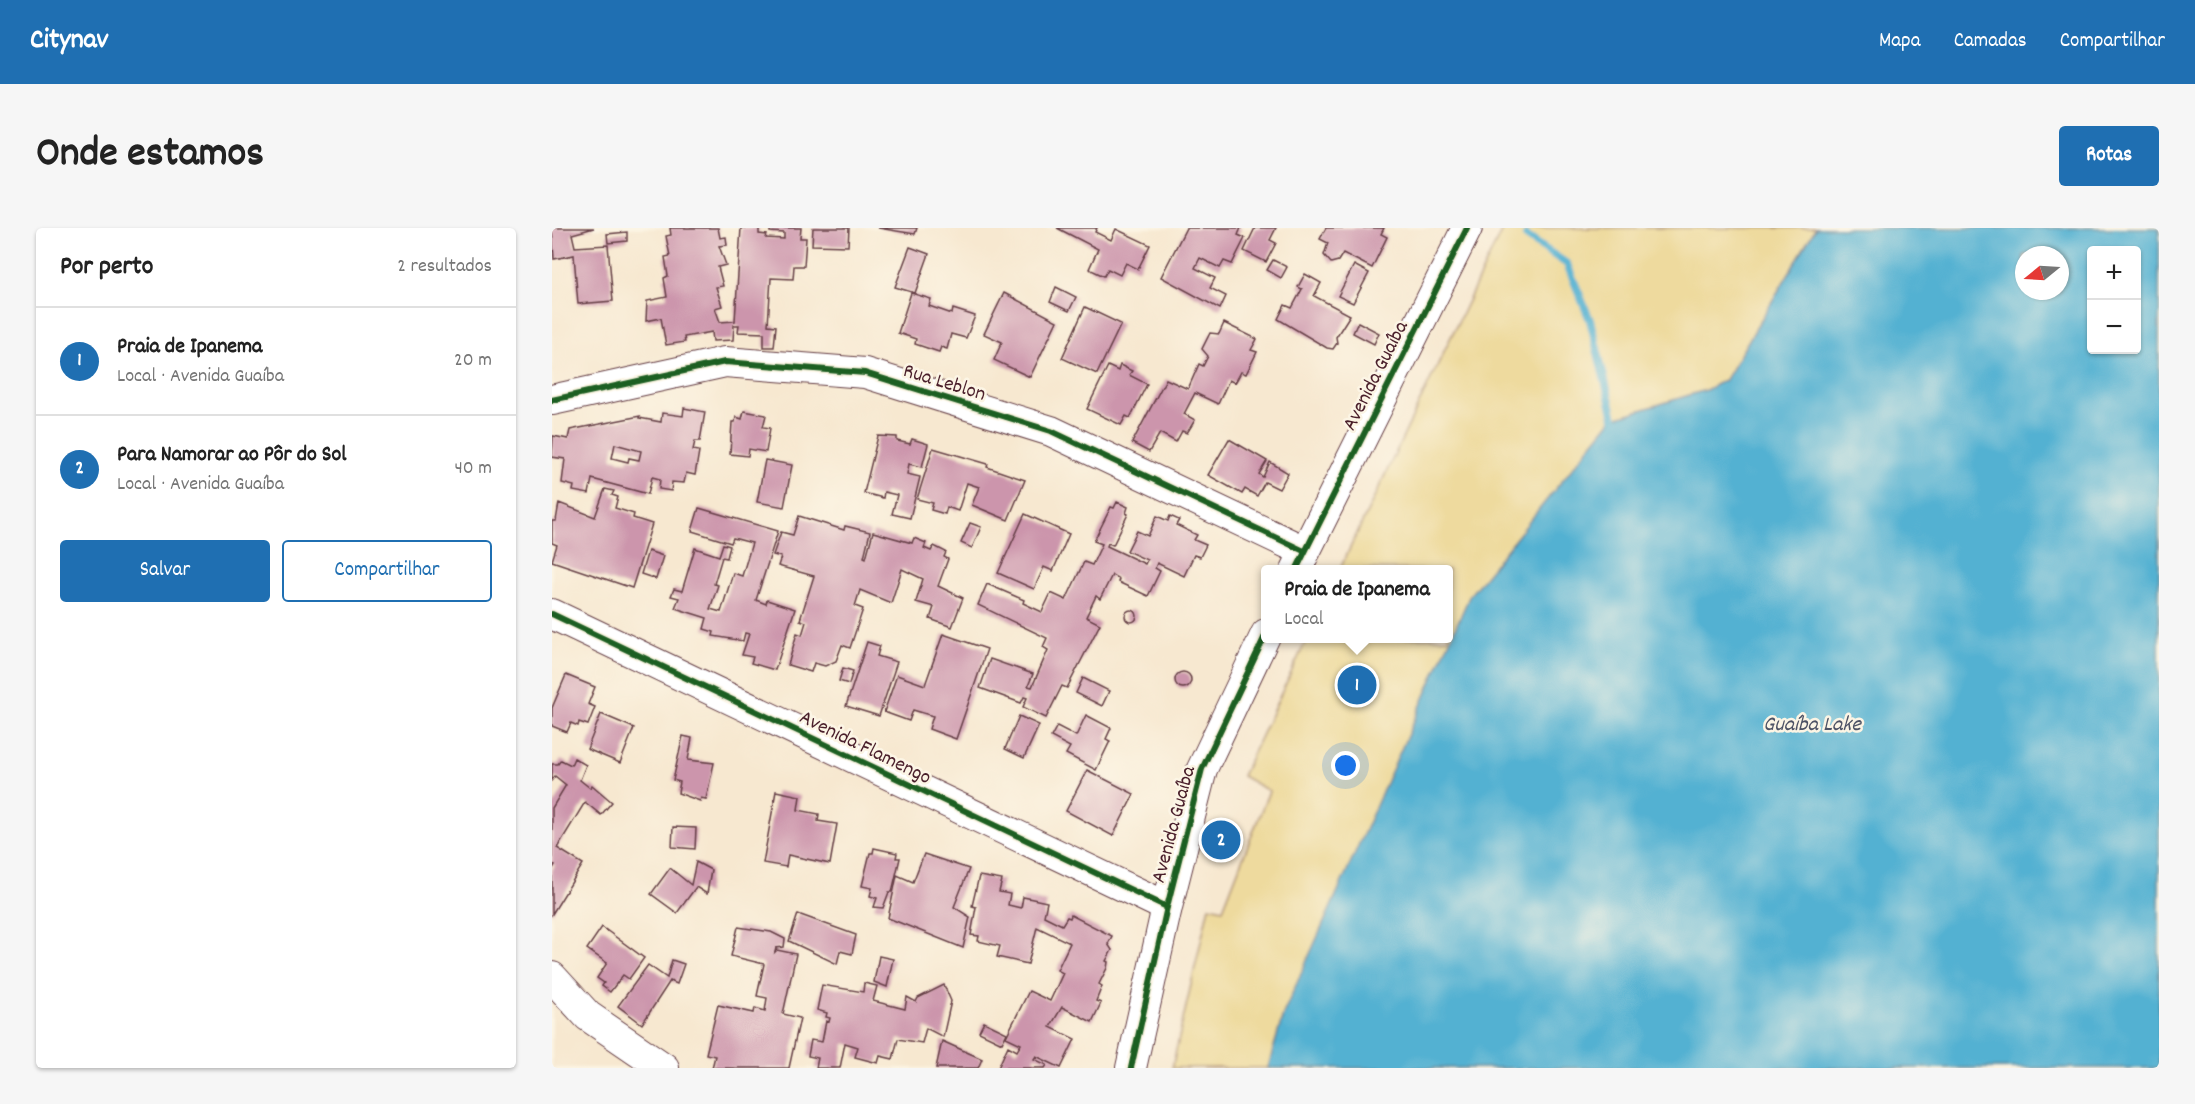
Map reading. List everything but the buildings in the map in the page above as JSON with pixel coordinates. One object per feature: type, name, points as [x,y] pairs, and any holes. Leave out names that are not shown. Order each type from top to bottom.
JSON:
[{"type":"street","name":"Avenida Guaíba","points":[[1300,560],[1467,228]]},
{"type":"street","name":"Rua Leblon","points":[[552,400],[726,362],[865,373],[1051,431],[1300,560]]},
{"type":"street","name":"Avenida Flamengo","points":[[552,614],[1167,907]]},
{"type":"street","name":"Avenida Guaíba","points":[[1131,1068],[1167,907],[1202,770],[1262,643]]},
{"type":"street","points":[[552,977],[588,1016],[664,1068]]},
{"type":"sand","points":[[1503,228],[1816,228],[1725,380],[1706,390],[1612,419],[1284,1012],[1268,1068],[1172,1068],[1209,906],[1223,909],[1269,791],[1242,776],[1305,643],[1453,643],[1453,565],[1342,565]]},
{"type":"water","name":"Guaíba Lake","points":[[1816,228],[2159,228],[2159,1068],[1268,1068],[1284,1012],[1449,643],[1453,643],[1453,633],[1470,595],[1612,419],[1706,390],[1725,380]]},
{"type":"waterway","points":[[1526,236],[1567,264],[1590,320],[1614,418]]},
{"type":"cycle path","points":[[1298,565],[1467,228]]},
{"type":"cycle path","points":[[552,400],[725,362],[865,373],[1051,431],[1304,551]]},
{"type":"cycle path","points":[[552,614],[1167,907]]},
{"type":"cycle path","points":[[1131,1068],[1167,907],[1202,769],[1262,643]]},
{"type":"place","name":"Praia de Ipanema","points":[[1357,685]]},
{"type":"place","name":"Para Namorar ao Pôr do Sol","points":[[1221,840]]}]
